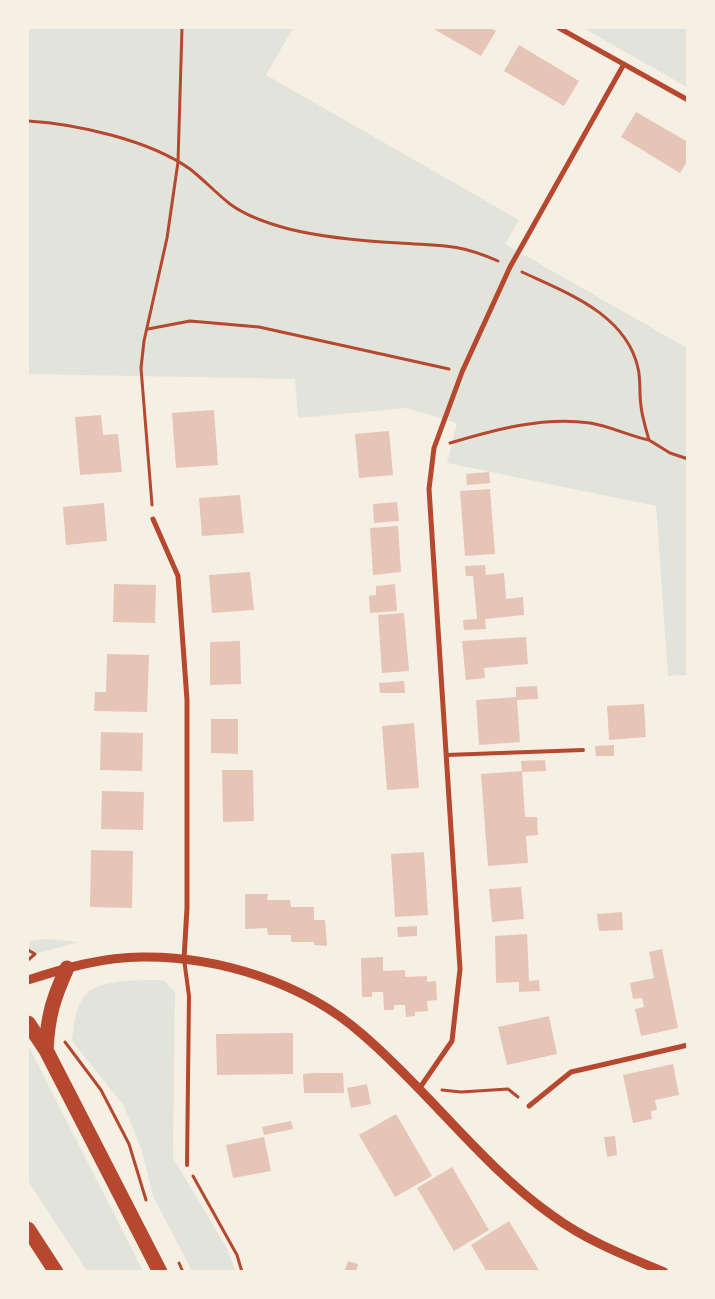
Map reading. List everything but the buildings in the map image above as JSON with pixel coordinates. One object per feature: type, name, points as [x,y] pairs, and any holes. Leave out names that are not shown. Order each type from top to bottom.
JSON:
[{"type":"highway","points":[[46,1050],[48,1020],[52,1001],[67,968]]},
{"type":"highway","points":[[28,1023],[46,1050],[160,1272]]},
{"type":"highway","points":[[28,1229],[56,1272]]},
{"type":"street","points":[[559,28],[688,100]]},
{"type":"street","points":[[419,1088],[452,1041],[460,969],[429,489],[434,448],[462,372],[510,267],[624,64]]},
{"type":"street","points":[[154,519],[178,576],[187,700],[187,908],[184,959]]},
{"type":"street","points":[[28,980],[67,968],[105,960],[142,957],[184,959],[272,981],[315,1001],[361,1033],[419,1088],[500,1173],[553,1217],[607,1249],[664,1272]]},
{"type":"street","points":[[529,1106],[571,1072],[688,1045]]},
{"type":"lane","points":[[446,755],[583,750]]},
{"type":"lane","points":[[184,959],[189,996],[187,1165]]},
{"type":"path","points":[[154,519],[141,368],[167,238],[178,162],[182,28]]},
{"type":"path","points":[[28,121],[50,122],[89,130],[161,152],[178,162],[232,205],[257,218],[288,229],[360,240],[461,247],[510,267],[586,303],[610,320],[625,336],[635,354],[639,370],[641,406],[649,440]]},
{"type":"path","points":[[148,329],[190,321],[259,327],[462,372]]},
{"type":"path","points":[[434,448],[502,429],[558,421],[599,425],[636,438],[649,440],[670,453],[688,459]]},
{"type":"path","points":[[28,950],[35,954],[28,960]]},
{"type":"path","points":[[63,1035],[66,1043],[101,1090],[121,1128],[129,1144],[150,1206]]},
{"type":"path","points":[[419,1088],[461,1092],[508,1089],[529,1106]]},
{"type":"path","points":[[187,1165],[237,1254],[242,1272]]},
{"type":"path","points":[[175,1255],[183,1272]]},
{"type":"shaded area","points":[[28,28],[293,28],[266,75],[519,220],[505,244],[687,348],[687,675],[668,676],[656,506],[447,463],[457,423],[406,408],[298,418],[295,379],[28,374]]},
{"type":"shaded area","points":[[583,28],[687,28],[687,87]]},
{"type":"shaded area","points":[[46,939],[79,942],[28,956],[28,941]]},
{"type":"shaded area","points":[[163,980],[175,992],[173,1158],[226,1247],[236,1271],[192,1271],[153,1196],[142,1151],[124,1106],[72,1041],[80,1003],[87,993],[94,988],[124,981]]},
{"type":"shaded area","points":[[28,1045],[143,1271],[87,1271],[28,1181]]}]
